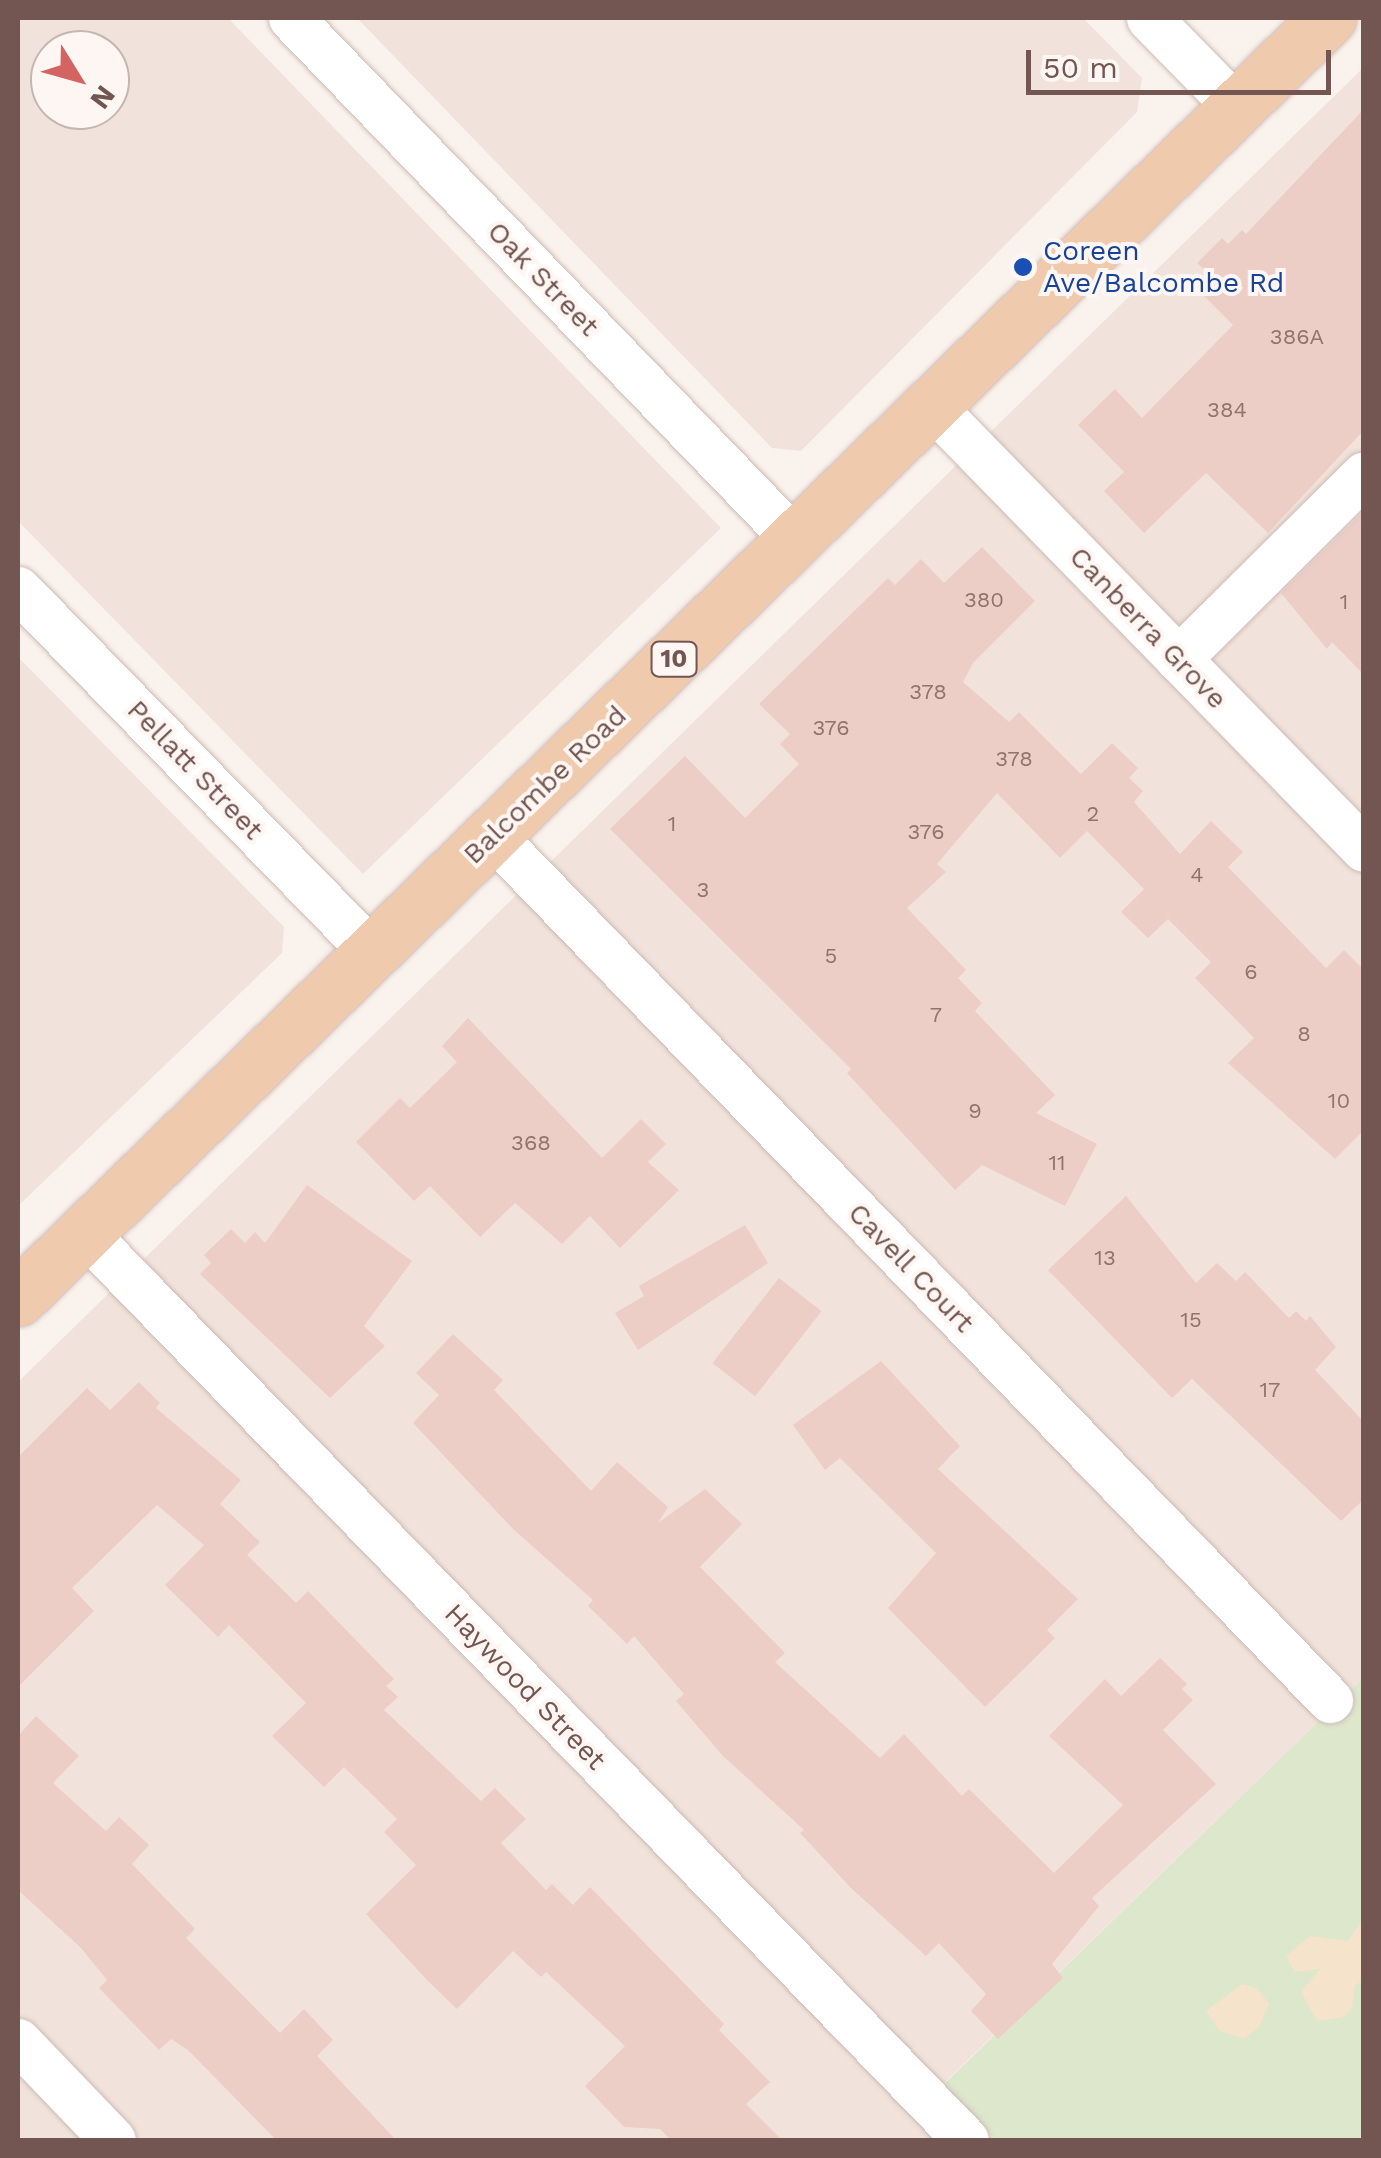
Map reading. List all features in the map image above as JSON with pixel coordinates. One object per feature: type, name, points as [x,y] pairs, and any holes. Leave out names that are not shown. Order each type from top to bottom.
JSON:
[{"type":"main road","name":"Balcombe Road","points":[[18,1298],[1328,18]]},
{"type":"street","name":"Oak Street","points":[[291,18],[796,540]]},
{"type":"street","points":[[1149,18],[1237,108]]},
{"type":"street","name":"Canberra Grove","points":[[933,407],[1364,849]]},
{"type":"street","points":[[1178,659],[1364,474]]},
{"type":"street","name":"Pellatt Street","points":[[18,588],[372,952]]},
{"type":"street","name":"Cavell Court","points":[[494,836],[1330,1700]]},
{"type":"street","name":"Haywood Street","points":[[85,1232],[966,2140]]},
{"type":"street","points":[[18,2042],[113,2140]]},
{"type":"shaded area","points":[[18,18],[228,18],[721,528],[363,874],[18,521]]},
{"type":"shaded area","points":[[357,18],[1083,18],[1142,78],[1137,112],[801,451],[772,448]]},
{"type":"shaded area","points":[[1363,68],[1363,1678],[942,2085],[996,2140],[18,2140],[18,1382]]},
{"type":"shaded area","points":[[18,657],[284,927],[282,953],[18,1206]]},
{"type":"green space","points":[[1363,1678],[1363,2140],[996,2140],[942,2086]]},
{"type":"sand","points":[[1363,1919],[1363,1981],[1355,1985],[1352,2007],[1345,2017],[1317,2021],[1301,1992],[1320,1969],[1295,1972],[1286,1956],[1310,1936],[1348,1941]]},
{"type":"sand","points":[[1242,1984],[1258,1989],[1269,2004],[1259,2027],[1244,2039],[1220,2031],[1206,2011]]},
{"type":"building","points":[[1364,109],[1364,430],[1268,533],[1206,473],[1144,533],[1104,491],[1124,472],[1078,425],[1115,389],[1142,418],[1233,325],[1198,290],[1211,276],[1197,263],[1222,238],[1228,244],[1242,230],[1246,234]]},
{"type":"building","points":[[1361,514],[1364,675],[1332,642],[1327,649],[1281,593]]},
{"type":"building","points":[[982,547],[1035,601],[973,663],[963,682],[1009,722],[1019,712],[1081,774],[1112,743],[1138,768],[1129,778],[1143,791],[1134,802],[1180,854],[1211,821],[1243,852],[1228,867],[1326,968],[1344,950],[1364,970],[1364,1130],[1335,1159],[1228,1063],[1254,1038],[1195,978],[1211,962],[1168,919],[1148,938],[1121,912],[1144,889],[1087,831],[1060,858],[997,793],[937,864],[946,872],[907,908],[966,970],[958,978],[982,1003],[975,1011],[1055,1095],[1036,1113],[1097,1144],[1065,1206],[982,1165],[955,1190],[847,1073],[851,1069],[610,829],[685,756],[745,818],[799,764],[780,744],[790,734],[759,704],[888,578],[895,585],[921,559],[944,583]]},
{"type":"building","points":[[468,1018],[602,1158],[641,1119],[666,1144],[648,1162],[679,1190],[620,1248],[590,1216],[562,1244],[515,1203],[480,1237],[430,1186],[414,1201],[356,1142],[400,1098],[410,1108],[457,1062],[442,1046]]},
{"type":"building","points":[[307,1185],[412,1261],[364,1326],[385,1346],[330,1398],[200,1274],[211,1263],[204,1255],[231,1229],[245,1243],[255,1232],[265,1243]]},
{"type":"building","points":[[1126,1196],[1196,1283],[1217,1263],[1236,1281],[1245,1272],[1289,1318],[1296,1311],[1306,1321],[1310,1316],[1336,1347],[1315,1370],[1364,1422],[1364,1499],[1341,1521],[1192,1379],[1172,1398],[1048,1270]]},
{"type":"building","points":[[745,1225],[768,1263],[638,1350],[615,1313],[644,1296],[639,1286]]},
{"type":"building","points":[[779,1278],[822,1311],[755,1396],[713,1363]]},
{"type":"building","points":[[453,1334],[503,1380],[494,1390],[591,1491],[617,1462],[668,1507],[658,1523],[705,1489],[742,1524],[700,1567],[785,1653],[775,1662],[880,1758],[904,1734],[962,1796],[969,1789],[1054,1873],[1123,1805],[1049,1736],[1105,1679],[1121,1696],[1160,1658],[1187,1684],[1182,1689],[1193,1700],[1163,1730],[1216,1784],[1092,1898],[1099,1906],[1052,1964],[1063,1978],[998,2039],[971,2011],[986,1994],[939,1943],[926,1956],[851,1888],[800,1833],[804,1830],[722,1755],[676,1701],[684,1694],[634,1636],[627,1644],[588,1606],[593,1600],[513,1529],[413,1423],[439,1395],[416,1373]]},
{"type":"building","points":[[881,1361],[960,1446],[938,1469],[1078,1599],[1047,1630],[1055,1638],[985,1707],[888,1608],[936,1553],[840,1458],[825,1470],[793,1425]]},
{"type":"building","points":[[139,1382],[160,1403],[156,1408],[241,1480],[220,1504],[260,1542],[247,1555],[296,1603],[308,1591],[394,1679],[386,1686],[398,1697],[384,1710],[481,1801],[495,1788],[526,1819],[501,1843],[546,1890],[552,1884],[573,1905],[590,1887],[724,2024],[719,2030],[770,2082],[746,2104],[782,2140],[671,2140],[660,2129],[624,2127],[585,2086],[625,2046],[546,1972],[541,1977],[513,1951],[457,2009],[427,1980],[366,1914],[416,1865],[384,1832],[397,1819],[344,1767],[324,1787],[272,1736],[306,1703],[229,1625],[218,1637],[165,1585],[204,1545],[157,1505],[72,1588],[94,1611],[18,1687],[18,1457],[87,1388],[110,1410]]},
{"type":"building","points":[[36,1716],[79,1756],[53,1783],[106,1831],[119,1817],[149,1845],[132,1864],[195,1929],[186,1938],[280,2033],[304,2009],[333,2040],[317,2056],[396,2140],[276,2140],[188,2050],[171,2039],[159,2050],[99,1988],[107,1980],[81,1948],[18,1890],[18,1736]]},
{"type":"place","name":"Coreen Ave/Balcombe Rd","points":[[1023,267]]}]
